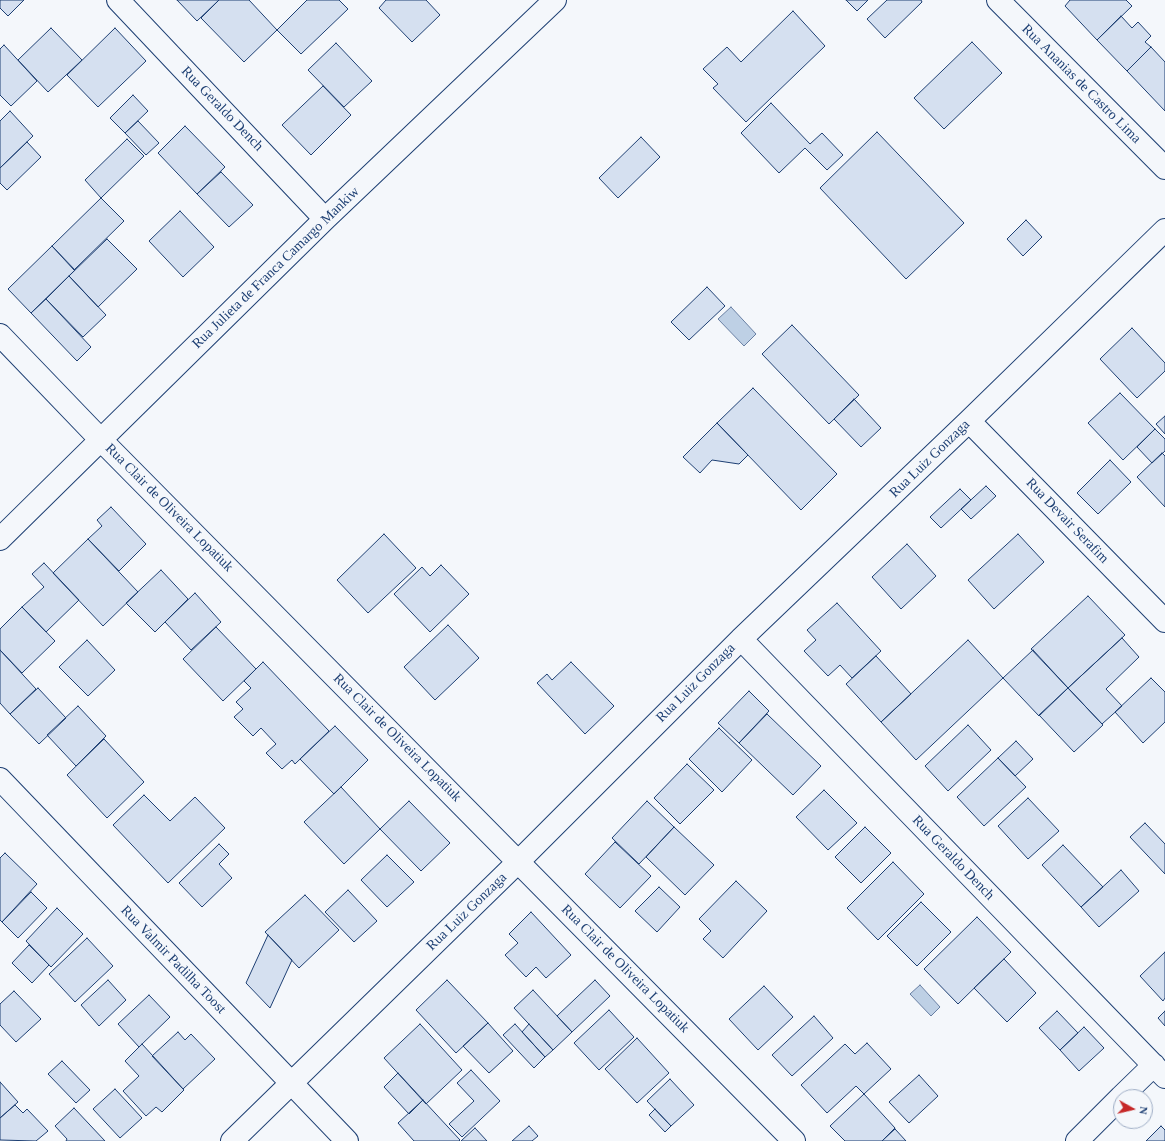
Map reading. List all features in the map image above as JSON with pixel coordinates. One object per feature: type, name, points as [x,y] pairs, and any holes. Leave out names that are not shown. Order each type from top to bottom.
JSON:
[{"type":"street","name":"Rua Geraldo Dench","points":[[118,0],[326,219]]},
{"type":"street","name":"Rua Julieta de Franca Camargo Mankiw","points":[[0,539],[326,219],[555,0]]},
{"type":"street","name":"Rua Ananias de Castro Lima","points":[[998,0],[1165,168]]},
{"type":"street","name":"Rua Luiz Gonzaga","points":[[232,1141],[519,861],[741,639],[969,421],[1165,230]]},
{"type":"street","name":"Rua Clair de Oliveira Lopatiuk","points":[[0,335],[101,440],[519,861],[794,1141]]},
{"type":"street","name":"Rua Devair Serafim","points":[[969,421],[1165,621]]},
{"type":"street","name":"Rua Geraldo Dench","points":[[741,639],[1159,1071]]},
{"type":"street","name":"Rua Valmir Padilha Toost","points":[[0,779],[347,1141]]},
{"type":"street","points":[[1133,1089],[1159,1071]]},
{"type":"street","points":[[1077,1141],[1113,1105]]},
{"type":"water","points":[[731,307],[756,334],[744,346],[718,319]]},
{"type":"water","points":[[920,985],[940,1007],[931,1016],[910,994]]},
{"type":"building","points":[[0,0],[24,0],[8,16],[0,8]]},
{"type":"building","points":[[177,0],[219,0],[197,21]]},
{"type":"building","points":[[219,0],[249,0],[277,30],[244,62],[201,18]]},
{"type":"building","points":[[307,0],[339,0],[348,9],[301,54],[277,30]]},
{"type":"building","points":[[386,0],[426,0],[440,15],[412,42],[379,8]]},
{"type":"building","points":[[846,0],[868,0],[857,11]]},
{"type":"building","points":[[887,0],[921,0],[922,2],[885,38],[867,19]]},
{"type":"building","points":[[1070,0],[1126,0],[1132,6],[1097,40],[1065,6]]},
{"type":"building","points":[[793,11],[825,46],[746,122],[713,88],[718,84],[703,69],[727,47],[741,62]]},
{"type":"building","points":[[1121,16],[1132,28],[1138,22],[1151,36],[1145,42],[1151,47],[1127,71],[1097,40]]},
{"type":"building","points":[[51,28],[82,60],[48,92],[18,60]]},
{"type":"building","points":[[115,28],[146,61],[98,107],[67,75]]},
{"type":"building","points":[[972,42],[1002,73],[944,129],[914,98]]},
{"type":"building","points":[[336,43],[372,81],[344,107],[308,70]]},
{"type":"building","points":[[4,45],[37,81],[11,106],[0,95],[0,49]]},
{"type":"building","points":[[1151,47],[1165,62],[1165,111],[1127,71]]},
{"type":"building","points":[[323,86],[351,115],[311,155],[282,125]]},
{"type":"building","points":[[133,95],[148,111],[125,133],[110,118]]},
{"type":"building","points":[[771,103],[810,144],[822,133],[843,155],[827,170],[805,148],[779,173],[741,133]]},
{"type":"building","points":[[10,111],[33,136],[0,168],[0,121]]},
{"type":"building","points":[[138,121],[159,143],[146,155],[125,133]]},
{"type":"building","points":[[185,126],[225,167],[197,194],[158,153]]},
{"type":"building","points":[[877,132],[964,223],[906,279],[820,188]]},
{"type":"building","points":[[641,137],[660,157],[618,198],[599,178]]},
{"type":"building","points":[[127,139],[144,156],[101,198],[85,180]]},
{"type":"building","points":[[27,142],[41,157],[7,190],[0,183],[0,168]]},
{"type":"building","points":[[221,172],[253,205],[229,227],[197,194]]},
{"type":"building","points":[[101,198],[124,221],[74,270],[52,246]]},
{"type":"building","points":[[180,211],[214,247],[183,277],[149,241]]},
{"type":"building","points":[[1026,220],[1042,237],[1023,256],[1007,239]]},
{"type":"building","points":[[107,239],[137,269],[98,307],[69,276]]},
{"type":"building","points":[[52,246],[75,270],[31,313],[8,289]]},
{"type":"building","points":[[69,276],[106,315],[83,337],[46,299]]},
{"type":"building","points":[[707,287],[725,306],[689,340],[671,322]]},
{"type":"building","points":[[46,299],[91,347],[77,361],[31,313]]},
{"type":"building","points":[[792,325],[859,395],[829,424],[762,354]]},
{"type":"building","points":[[1132,328],[1165,363],[1165,371],[1137,398],[1100,359]]},
{"type":"building","points":[[753,388],[837,474],[801,510],[717,423]]},
{"type":"building","points":[[1120,393],[1155,429],[1123,460],[1088,423]]},
{"type":"building","points":[[854,399],[881,428],[861,447],[834,419]]},
{"type":"building","points":[[1165,416],[1165,434],[1156,424]]},
{"type":"building","points":[[717,423],[748,455],[739,464],[712,460],[700,473],[683,457]]},
{"type":"building","points":[[1155,429],[1165,439],[1165,451],[1152,463],[1137,447]]},
{"type":"building","points":[[1162,453],[1165,456],[1165,507],[1137,477]]},
{"type":"building","points":[[1110,460],[1131,482],[1098,514],[1077,493]]},
{"type":"building","points":[[986,486],[996,496],[971,519],[961,509]]},
{"type":"building","points":[[960,489],[971,500],[941,528],[930,517]]},
{"type":"building","points":[[111,507],[146,544],[119,571],[88,539],[102,526],[97,520]]},
{"type":"building","points":[[384,534],[416,568],[368,613],[337,580]]},
{"type":"building","points":[[1018,534],[1044,562],[994,609],[968,580]]},
{"type":"building","points":[[88,539],[138,592],[103,626],[53,573]]},
{"type":"building","points":[[907,544],[936,576],[901,609],[872,577]]},
{"type":"building","points":[[44,563],[79,600],[46,632],[22,607],[44,587],[32,574]]},
{"type":"building","points":[[441,565],[469,594],[430,632],[394,594],[422,567],[430,576]]},
{"type":"building","points":[[161,570],[188,599],[155,632],[126,603]]},
{"type":"building","points":[[195,593],[221,622],[191,650],[165,622]]},
{"type":"building","points":[[1088,596],[1125,635],[1068,688],[1031,649]]},
{"type":"building","points":[[837,603],[881,651],[852,678],[840,665],[828,676],[804,651],[816,640],[807,630]]},
{"type":"building","points":[[22,607],[55,641],[22,673],[0,650],[0,629]]},
{"type":"building","points":[[448,625],[479,658],[435,700],[404,667]]},
{"type":"building","points":[[216,627],[256,669],[223,701],[183,659]]},
{"type":"building","points":[[1122,638],[1139,657],[1106,689],[1122,706],[1102,724],[1068,688]]},
{"type":"building","points":[[87,640],[115,670],[88,696],[59,667]]},
{"type":"building","points":[[968,640],[1003,678],[916,760],[881,722]]},
{"type":"building","points":[[0,650],[36,689],[10,714],[0,703]]},
{"type":"building","points":[[1033,650],[1068,688],[1039,716],[1003,678]]},
{"type":"building","points":[[876,656],[911,694],[881,722],[846,684]]},
{"type":"building","points":[[263,662],[329,731],[295,764],[292,760],[282,769],[266,753],[276,744],[261,728],[253,736],[234,717],[243,709],[236,702],[251,688],[244,681]]},
{"type":"building","points":[[571,662],[614,706],[585,734],[537,683],[547,674],[552,680]]},
{"type":"building","points":[[1151,678],[1165,692],[1165,722],[1143,743],[1115,712]]},
{"type":"building","points":[[38,688],[66,718],[39,744],[10,714]]},
{"type":"building","points":[[1068,688],[1103,725],[1074,752],[1039,715]]},
{"type":"building","points":[[749,691],[769,711],[739,743],[718,723]]},
{"type":"building","points":[[78,706],[106,736],[76,766],[47,735]]},
{"type":"building","points":[[767,714],[821,766],[793,795],[739,743]]},
{"type":"building","points":[[968,725],[991,750],[948,791],[925,766]]},
{"type":"building","points":[[335,726],[368,760],[334,794],[300,759]]},
{"type":"building","points":[[719,728],[752,760],[722,792],[689,759]]},
{"type":"building","points":[[104,739],[144,782],[107,818],[67,775]]},
{"type":"building","points":[[1016,741],[1033,759],[1015,776],[998,758]]},
{"type":"building","points":[[998,758],[1026,787],[984,826],[957,797]]},
{"type":"building","points":[[687,764],[714,790],[680,824],[654,798]]},
{"type":"building","points":[[341,787],[380,829],[344,864],[304,822]]},
{"type":"building","points":[[824,790],[857,823],[828,850],[796,817]]},
{"type":"building","points":[[144,795],[170,821],[195,797],[225,828],[168,883],[113,825]]},
{"type":"building","points":[[1028,798],[1059,831],[1028,859],[998,826]]},
{"type":"building","points":[[409,801],[450,843],[421,871],[380,829]]},
{"type":"building","points":[[647,801],[674,827],[639,864],[612,838]]},
{"type":"building","points":[[1145,823],[1165,844],[1165,874],[1130,837]]},
{"type":"building","points":[[674,827],[714,865],[685,895],[646,857]]},
{"type":"building","points":[[865,827],[891,853],[861,883],[835,857]]},
{"type":"building","points":[[615,842],[651,876],[620,908],[585,874]]},
{"type":"building","points":[[219,844],[229,854],[219,864],[232,878],[202,907],[179,883]]},
{"type":"building","points":[[1063,845],[1103,887],[1081,907],[1042,865]]},
{"type":"building","points":[[5,853],[37,884],[2,922],[0,920],[0,858]]},
{"type":"building","points":[[387,855],[414,882],[387,907],[361,880]]},
{"type":"building","points":[[893,862],[924,894],[878,940],[847,908]]},
{"type":"building","points":[[1121,870],[1139,891],[1099,927],[1081,907]]},
{"type":"building","points":[[736,881],[767,911],[723,958],[703,939],[711,931],[699,919]]},
{"type":"building","points":[[659,887],[680,907],[657,932],[635,911]]},
{"type":"building","points":[[348,890],[377,921],[354,942],[325,912]]},
{"type":"building","points":[[31,892],[47,908],[18,938],[2,922]]},
{"type":"building","points":[[305,895],[339,930],[299,968],[265,932]]},
{"type":"building","points":[[921,902],[951,932],[917,966],[887,936]]},
{"type":"building","points":[[57,908],[83,934],[51,967],[26,941]]},
{"type":"building","points":[[531,912],[571,955],[546,978],[536,967],[526,977],[505,955],[518,943],[509,934]]},
{"type":"building","points":[[977,917],[1011,952],[958,1004],[924,969]]},
{"type":"building","points":[[268,935],[292,960],[270,1008],[246,983]]},
{"type":"building","points":[[87,938],[113,966],[75,1002],[49,974]]},
{"type":"building","points":[[29,945],[49,965],[32,983],[12,963]]},
{"type":"building","points":[[1165,952],[1165,998],[1163,1001],[1140,976]]},
{"type":"building","points":[[1004,959],[1036,993],[1007,1022],[974,988]]},
{"type":"building","points":[[108,980],[126,1000],[99,1026],[81,1005]]},
{"type":"building","points":[[447,980],[488,1023],[456,1053],[416,1010]]},
{"type":"building","points":[[595,980],[610,996],[572,1032],[557,1016]]},
{"type":"building","points":[[764,986],[793,1017],[758,1050],[729,1019]]},
{"type":"building","points":[[533,990],[572,1032],[553,1050],[514,1008]]},
{"type":"building","points":[[14,991],[41,1019],[16,1042],[0,1025],[0,1004]]},
{"type":"building","points":[[149,995],[170,1017],[139,1047],[118,1024]]},
{"type":"building","points":[[609,1010],[634,1037],[599,1070],[574,1043]]},
{"type":"building","points":[[1057,1011],[1078,1033],[1060,1050],[1039,1028]]},
{"type":"building","points":[[1165,1011],[1165,1026],[1158,1018]]},
{"type":"building","points":[[814,1016],[833,1038],[792,1076],[772,1055]]},
{"type":"building","points":[[488,1023],[513,1051],[489,1073],[463,1046]]},
{"type":"building","points":[[420,1024],[462,1070],[426,1104],[384,1058]]},
{"type":"building","points":[[515,1024],[545,1057],[534,1068],[503,1035]]},
{"type":"building","points":[[529,1024],[553,1050],[545,1057],[522,1032]]},
{"type":"building","points":[[1084,1027],[1104,1048],[1079,1071],[1060,1050]]},
{"type":"building","points":[[178,1032],[185,1040],[191,1034],[215,1059],[183,1089],[152,1056]]},
{"type":"building","points":[[637,1038],[669,1073],[637,1103],[605,1069]]},
{"type":"building","points":[[867,1043],[891,1069],[864,1094],[856,1086],[827,1113],[801,1085],[845,1044],[855,1054]]},
{"type":"building","points":[[142,1044],[184,1090],[162,1112],[156,1107],[146,1116],[123,1091],[139,1076],[125,1061]]},
{"type":"building","points":[[62,1061],[90,1090],[76,1103],[48,1074]]},
{"type":"building","points":[[471,1070],[500,1101],[462,1137],[449,1124],[474,1101],[457,1083]]},
{"type":"building","points":[[398,1073],[423,1100],[409,1114],[384,1087]]},
{"type":"building","points":[[919,1075],[938,1096],[909,1123],[889,1102]]},
{"type":"building","points":[[670,1079],[694,1105],[671,1126],[647,1101]]},
{"type":"building","points":[[0,1082],[18,1102],[0,1118]]},
{"type":"building","points":[[115,1089],[142,1118],[120,1138],[93,1109]]},
{"type":"building","points":[[864,1094],[895,1128],[882,1141],[845,1141],[830,1126]]},
{"type":"building","points":[[423,1100],[460,1140],[459,1141],[414,1141],[398,1123]]},
{"type":"building","points":[[15,1105],[23,1113],[27,1109],[48,1131],[36,1141],[0,1140],[0,1118]]},
{"type":"building","points":[[74,1108],[105,1141],[66,1141],[67,1139],[55,1126]]},
{"type":"building","points":[[655,1109],[671,1126],[665,1132],[649,1115]]},
{"type":"building","points":[[529,1126],[538,1136],[532,1141],[512,1141]]},
{"type":"building","points":[[1161,1126],[1165,1130],[1165,1141],[1146,1141]]},
{"type":"building","points":[[475,1128],[487,1141],[461,1141]]},
{"type":"building","points":[[895,1129],[906,1141],[882,1141]]}]
